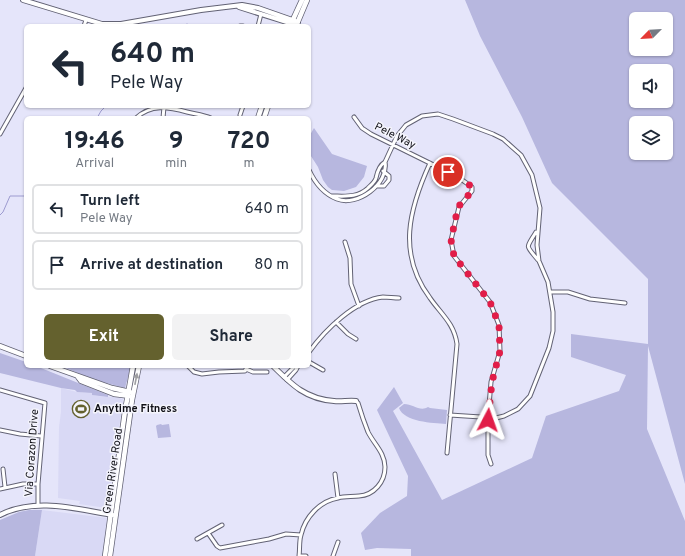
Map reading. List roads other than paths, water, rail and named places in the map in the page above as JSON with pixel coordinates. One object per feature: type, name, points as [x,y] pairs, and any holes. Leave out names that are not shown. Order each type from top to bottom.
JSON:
[{"type":"main road","points":[[23,0],[34,2],[102,24],[121,24],[207,9],[242,6],[252,7],[291,23]]},
{"type":"main road","points":[[291,23],[302,0]]},
{"type":"main road","points":[[239,7],[297,24],[307,0]]},
{"type":"main road","points":[[0,346],[24,355]]},
{"type":"main road","points":[[55,368],[130,394]]},
{"type":"main road","name":"Green River Road","points":[[110,556],[133,368]]},
{"type":"main road","name":"Green River Road","points":[[130,394],[138,368]]},
{"type":"main road","points":[[275,368],[300,390],[312,397],[331,401],[356,401]]},
{"type":"main road","points":[[0,515],[20,508],[38,505],[114,515]]},
{"type":"main road","name":"Green River Road","points":[[105,556],[114,515]]},
{"type":"street","points":[[258,24],[261,14]]},
{"type":"street","points":[[85,24],[86,20]]},
{"type":"street","points":[[0,134],[24,92]]},
{"type":"street","points":[[138,116],[150,109],[157,108]]},
{"type":"street","points":[[168,108],[200,116]]},
{"type":"street","points":[[240,115],[242,108]]},
{"type":"street","points":[[311,173],[318,185],[332,196],[338,199],[356,199],[366,194],[376,186],[383,176],[385,162],[392,145],[406,125],[414,119],[430,114],[444,115],[493,134],[521,155],[532,175],[540,208],[537,230],[537,245],[539,261],[548,282],[550,292],[554,323],[552,339],[530,396],[522,405],[504,416],[488,418],[450,415]]},
{"type":"street","name":"Pele Way","points":[[354,117],[362,128],[371,134],[458,177],[472,187],[472,191],[458,207],[451,240],[454,256],[490,302],[499,325],[500,351],[492,382],[488,418]]},
{"type":"street","points":[[332,196],[350,197],[365,191],[376,180],[376,175],[382,164],[385,162]]},
{"type":"street","points":[[430,163],[416,196],[410,225],[409,245],[413,266],[418,280],[431,300],[453,327],[456,335],[457,344],[447,453]]},
{"type":"street","points":[[376,186],[384,186],[389,180],[389,176],[384,171],[379,171]]},
{"type":"street","points":[[537,230],[530,240],[528,247],[529,252],[539,261]]},
{"type":"street","points":[[345,242],[350,258],[351,284],[359,306]]},
{"type":"street","points":[[550,292],[568,292],[590,299],[625,303]]},
{"type":"street","points":[[311,349],[323,334],[336,322],[359,306],[383,297],[399,298]]},
{"type":"street","points":[[336,322],[348,334],[356,339]]},
{"type":"street","points":[[311,363],[323,370]]},
{"type":"street","points":[[190,368],[194,372],[202,374],[245,371],[246,368],[253,372],[267,372]]},
{"type":"street","points":[[286,378],[297,368]]},
{"type":"street","name":"Via Corazon Drive","points":[[0,390],[44,403],[38,484],[38,505]]},
{"type":"street","points":[[306,556],[299,556],[301,535],[309,517],[325,503],[338,498],[367,494],[378,486],[384,474],[384,460],[368,433],[356,401]]},
{"type":"street","points":[[488,418],[488,455],[491,464]]},
{"type":"street","points":[[0,430],[41,436]]},
{"type":"street","points":[[3,469],[5,487]]},
{"type":"street","points":[[335,474],[338,498]]},
{"type":"street","points":[[0,489],[23,484],[38,484]]},
{"type":"street","points":[[197,539],[222,525]]},
{"type":"street","points":[[208,533],[220,548],[269,539],[279,535],[293,533],[301,535]]},
{"type":"street","points":[[333,556],[338,542]]},
{"type":"waterway","points":[[98,116],[104,108]]},
{"type":"waterway","points":[[0,215],[3,212],[10,196],[24,196]]},
{"type":"place","name":"Anytime Fitness","points":[[81,409]]}]
